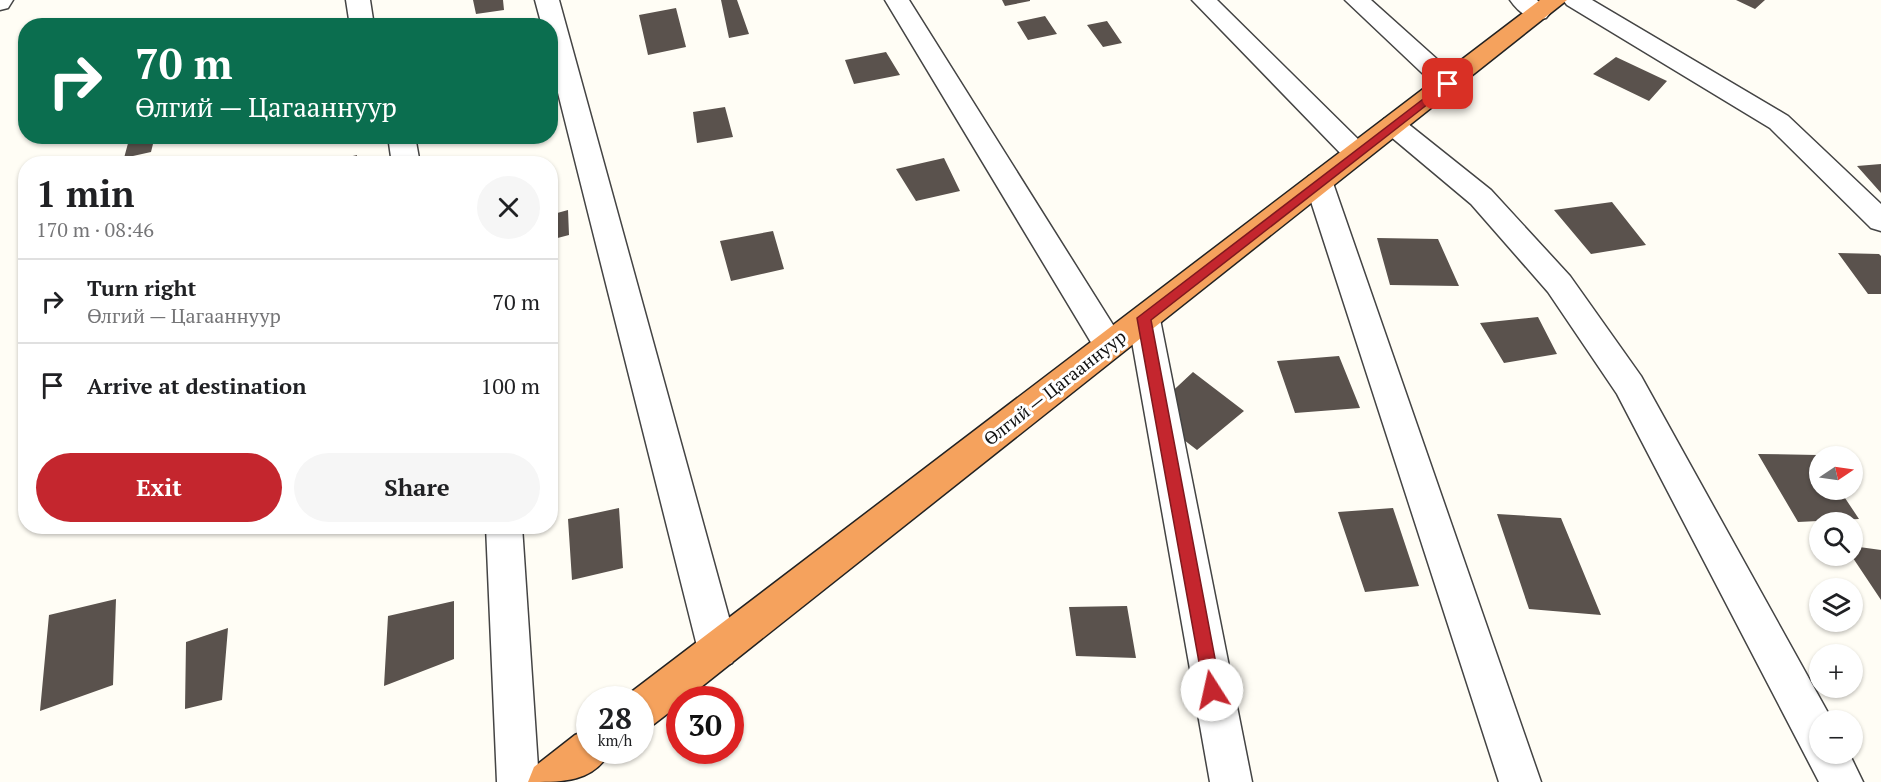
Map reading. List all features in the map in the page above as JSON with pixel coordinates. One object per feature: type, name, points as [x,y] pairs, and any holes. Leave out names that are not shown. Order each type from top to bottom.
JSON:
[{"type":"highway","name":"Өлгий — Цагааннуур","points":[[654,699],[1356,153],[1448,84],[1539,4]]},
{"type":"highway","points":[[549,782],[576,761]]},
{"type":"street","points":[[358,0],[361,18]]},
{"type":"street","points":[[547,0],[552,18]]},
{"type":"street","points":[[897,0],[1109,345]]},
{"type":"street","points":[[1204,0],[1356,153]]},
{"type":"street","points":[[1357,0],[1448,84]]},
{"type":"street","points":[[1575,0],[1779,122],[1881,220]]},
{"type":"street","points":[[558,42],[718,650]]},
{"type":"street","points":[[1394,125],[1481,197],[1559,284],[1629,385],[1809,720]]},
{"type":"street","points":[[1319,183],[1520,782]]},
{"type":"street","points":[[1144,318],[1231,782]]},
{"type":"street","points":[[504,534],[518,782]]},
{"type":"street","points":[[1832,764],[1842,782]]},
{"type":"building","points":[[473,0],[503,0],[504,10],[476,14]]},
{"type":"building","points":[[721,0],[737,0],[749,34],[729,38]]},
{"type":"building","points":[[1002,0],[1030,0],[1030,1],[1005,6]]},
{"type":"building","points":[[1736,0],[1765,0],[1755,9]]},
{"type":"building","points":[[676,8],[686,47],[648,55],[639,15]]},
{"type":"building","points":[[1045,16],[1057,34],[1028,40],[1017,22]]},
{"type":"building","points":[[1107,21],[1122,43],[1103,47],[1087,25]]},
{"type":"building","points":[[886,52],[900,75],[854,84],[845,60]]},
{"type":"building","points":[[1616,57],[1667,81],[1649,101],[1593,74]]},
{"type":"building","points":[[725,107],[733,137],[697,143],[693,112]]},
{"type":"building","points":[[128,144],[153,144],[151,152],[125,156]]},
{"type":"building","points":[[944,158],[960,191],[916,201],[896,169]]},
{"type":"building","points":[[1881,164],[1881,193],[1857,166]]},
{"type":"building","points":[[1612,202],[1646,245],[1591,254],[1554,210]]},
{"type":"building","points":[[568,210],[569,235],[558,238],[558,213]]},
{"type":"building","points":[[773,231],[784,269],[731,281],[720,241]]},
{"type":"building","points":[[1377,238],[1438,239],[1459,286],[1390,285]]},
{"type":"building","points":[[1838,253],[1879,254],[1881,256],[1881,294],[1868,294]]},
{"type":"building","points":[[1538,317],[1557,354],[1504,363],[1480,323]]},
{"type":"building","points":[[1339,356],[1360,408],[1295,413],[1277,361]]},
{"type":"building","points":[[1193,372],[1244,411],[1197,450],[1149,413]]},
{"type":"building","points":[[1758,454],[1809,455],[1809,500],[1846,500],[1854,512],[1809,512],[1809,521],[1798,522]]},
{"type":"building","points":[[619,508],[623,568],[572,580],[568,519]]},
{"type":"building","points":[[1393,508],[1419,586],[1365,592],[1338,512]]},
{"type":"building","points":[[1497,514],[1561,518],[1601,615],[1529,609]]},
{"type":"building","points":[[1863,548],[1881,550],[1881,600],[1858,566],[1863,566]]},
{"type":"building","points":[[116,599],[113,685],[40,711],[49,615]]},
{"type":"building","points":[[454,601],[454,659],[384,686],[388,616]]},
{"type":"building","points":[[1127,606],[1136,658],[1076,656],[1069,607]]},
{"type":"building","points":[[228,628],[222,700],[185,709],[186,642]]},
{"type":"route","points":[[1212,690],[1144,318],[1448,84]]}]
